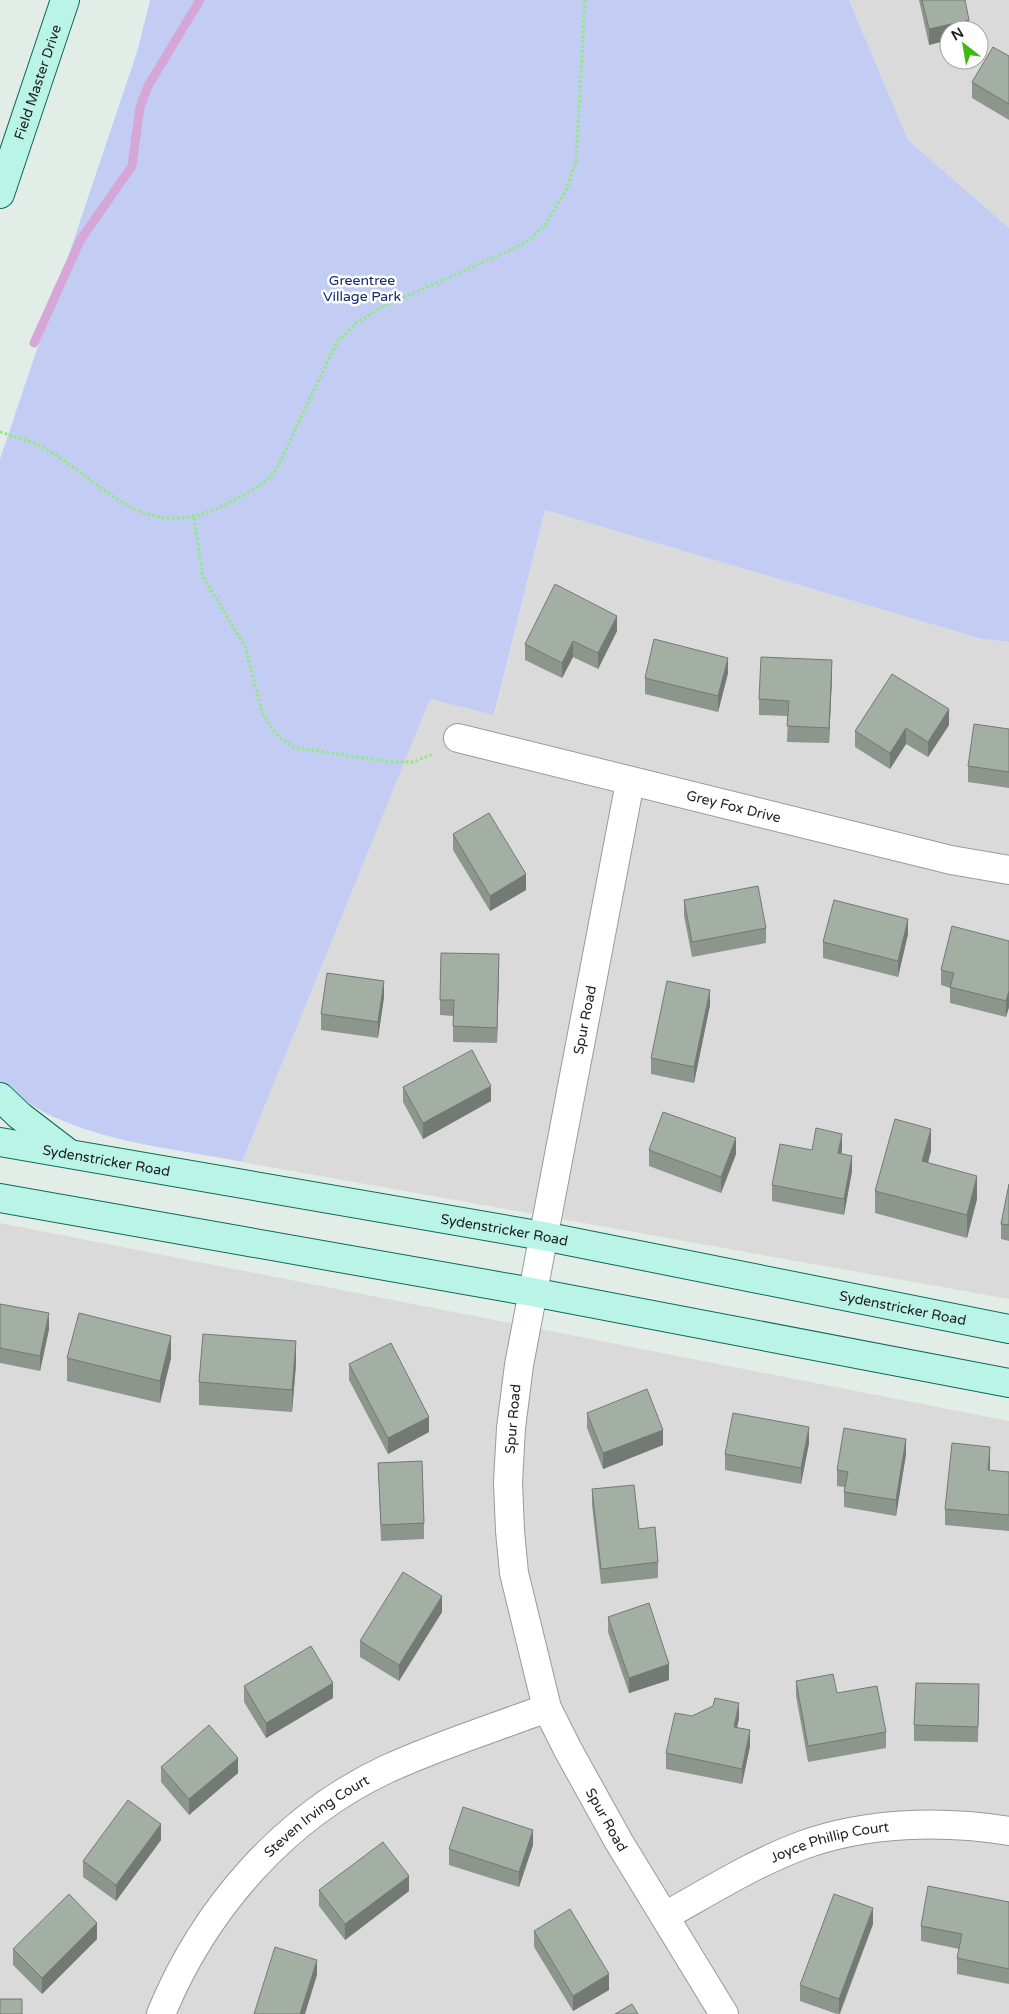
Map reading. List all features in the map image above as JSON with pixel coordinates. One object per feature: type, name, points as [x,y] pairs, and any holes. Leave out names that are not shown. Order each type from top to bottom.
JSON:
[{"type":"main road","name":"Field Master Drive","points":[[0,194],[65,0]]},
{"type":"main road","points":[[0,1097],[20,1116],[72,1156]]},
{"type":"main road","name":"Sydenstricker Road","points":[[0,1142],[72,1156],[543,1236],[1009,1329]]},
{"type":"main road","points":[[0,1198],[532,1292],[1009,1383]]},
{"type":"street","name":"Grey Fox Drive","points":[[458,738],[951,860],[1009,870]]},
{"type":"street","name":"Spur Road","points":[[630,782],[519,1364],[511,1428],[509,1511],[514,1573],[547,1708],[619,1842],[724,2014]]},
{"type":"street","name":"Steven Irving Court","points":[[161,2014],[175,1979],[222,1905],[263,1856],[292,1830],[354,1787],[388,1769],[547,1708]]},
{"type":"street","name":"Joyce Phillip Court","points":[[665,1916],[754,1866],[803,1845],[828,1837],[876,1828],[930,1824],[983,1827],[1009,1831]]},
{"type":"path","points":[[0,432],[37,445],[140,512],[168,519],[194,518],[229,503],[272,475],[338,341],[356,323],[382,307],[517,247],[529,240],[545,225],[566,190],[576,162],[585,0]]},
{"type":"path","points":[[194,518],[204,577],[246,646],[258,698],[266,720],[285,742],[305,749],[390,762],[413,762],[430,757],[458,738]]},
{"type":"shaded area","points":[[849,0],[1009,0],[1009,228],[908,140]]},
{"type":"shaded area","points":[[545,510],[982,639],[1009,642],[1009,1299],[242,1162],[430,698],[495,714]]},
{"type":"shaded area","points":[[0,1223],[1009,1421],[1009,2014],[0,2014]]},
{"type":"green space","name":"Greentree Village Park","points":[[150,0],[849,0],[908,140],[1009,228],[1009,642],[982,639],[545,510],[494,715],[430,699],[242,1162],[150,1146],[82,1128],[44,1112],[0,1082],[0,459],[137,52]]},
{"type":"building","points":[[922,0],[965,0],[969,20],[939,20],[939,27],[929,29]]},
{"type":"building","points":[[993,47],[1009,56],[1009,104],[972,82],[979,70],[989,70],[989,54]]},
{"type":"building","points":[[555,584],[617,616],[598,653],[573,641],[562,663],[525,644]]},
{"type":"building","points":[[654,639],[728,658],[718,696],[645,678]]},
{"type":"building","points":[[761,657],[832,660],[829,728],[787,726],[789,701],[759,699]]},
{"type":"building","points":[[892,674],[949,709],[928,742],[906,728],[890,753],[855,731]]},
{"type":"building","points":[[974,724],[1009,729],[1009,772],[968,766]]},
{"type":"building","points":[[489,813],[526,874],[490,896],[453,834]]},
{"type":"building","points":[[758,886],[766,928],[692,942],[684,900]]},
{"type":"building","points":[[834,900],[908,919],[898,961],[823,942]]},
{"type":"building","points":[[952,926],[1009,941],[1009,991],[1006,1001],[950,987],[954,973],[941,970]]},
{"type":"building","points":[[441,953],[499,954],[497,1028],[453,1026],[454,1000],[440,1000]]},
{"type":"building","points":[[327,973],[384,981],[378,1022],[321,1014]]},
{"type":"building","points":[[667,981],[710,990],[694,1067],[651,1058]]},
{"type":"building","points":[[472,1050],[491,1086],[423,1123],[403,1087]]},
{"type":"building","points":[[663,1112],[736,1138],[721,1177],[649,1150]]},
{"type":"building","points":[[895,1119],[931,1129],[922,1161],[977,1176],[967,1215],[875,1191]]},
{"type":"building","points":[[816,1128],[842,1134],[838,1153],[852,1156],[844,1199],[772,1185],[780,1144],[812,1150]]},
{"type":"building","points":[[1009,1184],[1009,1225],[1001,1224]]},
{"type":"building","points":[[0,1304],[49,1313],[40,1356],[0,1348]]},
{"type":"building","points":[[79,1313],[171,1336],[160,1381],[67,1358]]},
{"type":"building","points":[[203,1334],[296,1341],[292,1390],[199,1382]]},
{"type":"building","points":[[391,1343],[429,1417],[388,1438],[349,1364]]},
{"type":"building","points":[[647,1389],[663,1430],[603,1453],[587,1413]]},
{"type":"building","points":[[733,1413],[809,1427],[801,1468],[725,1454]]},
{"type":"building","points":[[844,1428],[906,1439],[896,1500],[844,1492],[848,1472],[837,1470]]},
{"type":"building","points":[[952,1443],[990,1447],[988,1470],[1009,1472],[1009,1515],[945,1509]]},
{"type":"building","points":[[422,1461],[424,1523],[381,1525],[378,1463]]},
{"type":"building","points":[[634,1485],[639,1529],[655,1527],[658,1562],[601,1569],[592,1489]]},
{"type":"building","points":[[403,1572],[442,1596],[399,1665],[360,1641]]},
{"type":"building","points":[[649,1603],[669,1664],[629,1678],[608,1617]]},
{"type":"building","points":[[311,1646],[333,1683],[266,1723],[244,1686]]},
{"type":"building","points":[[833,1674],[837,1693],[877,1686],[886,1732],[808,1746],[796,1681]]},
{"type":"building","points":[[916,1683],[979,1684],[978,1727],[914,1725]]},
{"type":"building","points":[[715,1698],[739,1703],[734,1727],[750,1730],[742,1769],[666,1753],[675,1713],[692,1716],[713,1706]]},
{"type":"building","points":[[209,1725],[238,1758],[189,1799],[161,1767]]},
{"type":"building","points":[[128,1800],[161,1824],[116,1885],[83,1861]]},
{"type":"building","points":[[463,1807],[533,1830],[519,1872],[449,1849]]},
{"type":"building","points":[[383,1842],[409,1876],[345,1924],[319,1890]]},
{"type":"building","points":[[928,1886],[1009,1902],[1009,1969],[957,1958],[962,1934],[921,1926]]},
{"type":"building","points":[[69,1894],[97,1923],[42,1978],[13,1949]]},
{"type":"building","points":[[834,1894],[873,1908],[839,1999],[800,1985]]},
{"type":"building","points":[[570,1909],[609,1974],[573,1996],[534,1931]]},
{"type":"building","points":[[275,1947],[317,1960],[300,2014],[254,2014]]},
{"type":"building","points":[[0,1999],[22,1999],[22,2014],[0,2014]]},
{"type":"building","points":[[632,2004],[638,2014],[615,2014]]},
{"type":"waterway","points":[[34,343],[81,239],[132,166],[140,107],[148,86],[200,0]]}]
